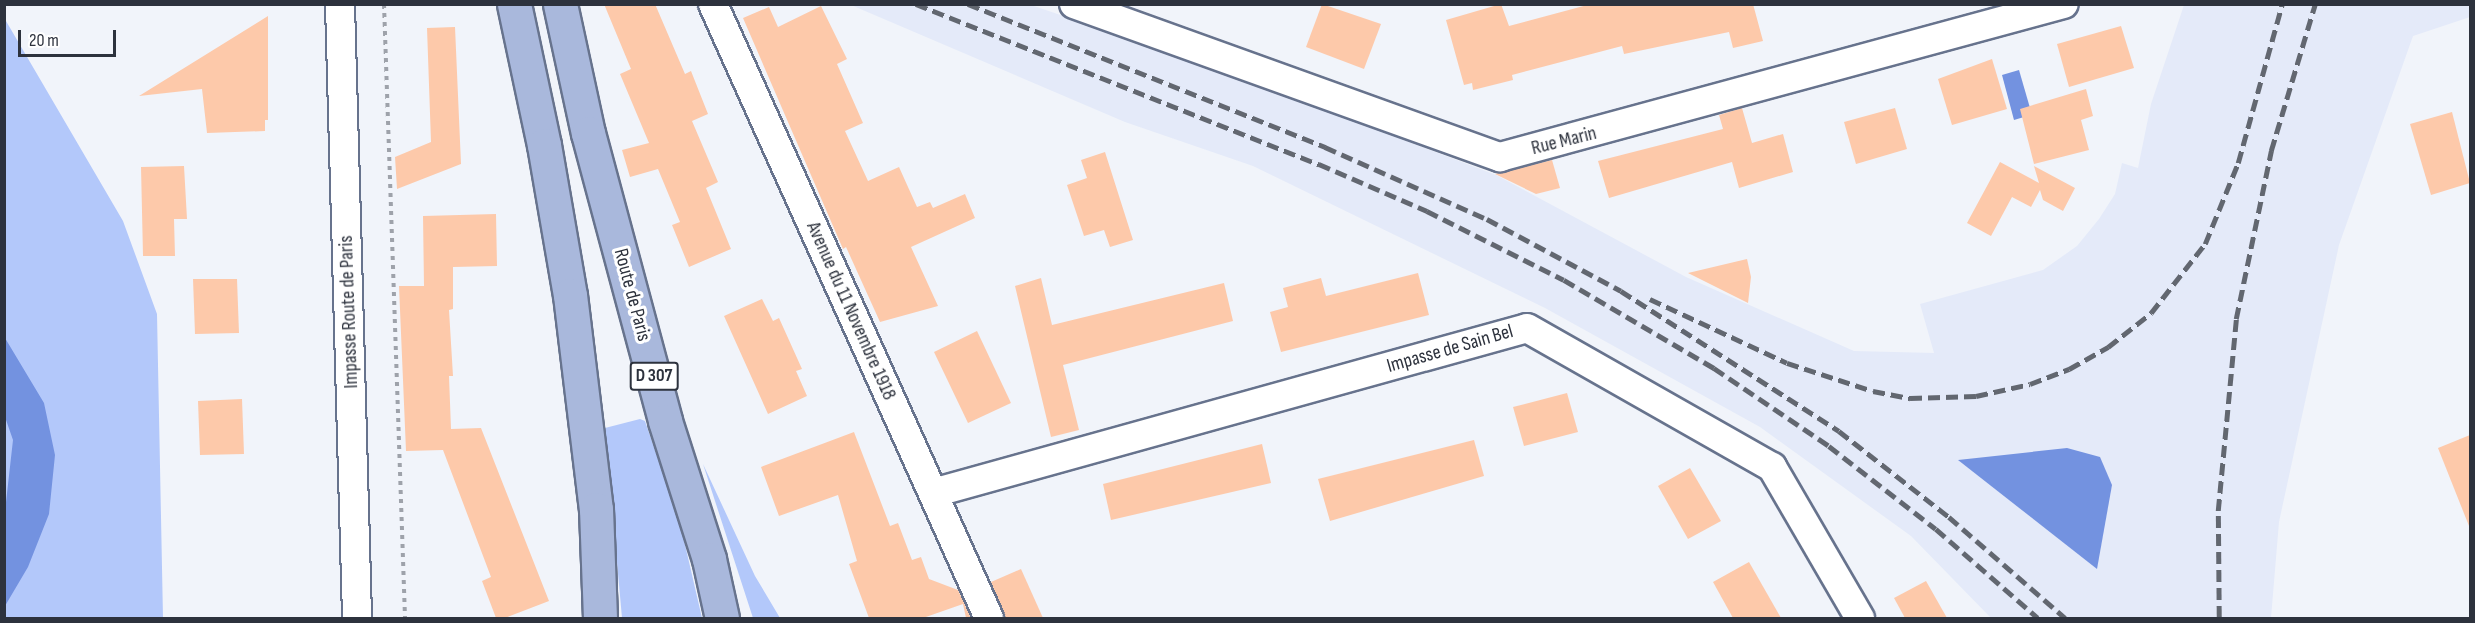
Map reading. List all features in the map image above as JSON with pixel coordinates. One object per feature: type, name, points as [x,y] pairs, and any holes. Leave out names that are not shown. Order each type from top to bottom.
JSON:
[{"type":"main road","points":[[514,4],[544,145],[570,295],[596,509],[600,618]]},
{"type":"main road","name":"Route de Paris","points":[[560,4],[588,133],[666,421],[709,559],[722,618]]},
{"type":"street","name":"Impasse Route de Paris","points":[[340,4],[357,618]]},
{"type":"street","name":"Avenue du 11 Novembre 1918","points":[[713,4],[989,618]]},
{"type":"street","name":"Rue Marin","points":[[1074,4],[1500,157],[2064,4]]},
{"type":"street","name":"Impasse de Sain Bel","points":[[933,493],[1527,328],[1772,467],[1860,618]]},
{"type":"path","points":[[384,4],[405,618]]},
{"type":"shaded area","points":[[2470,4],[2470,17],[2413,36],[2339,245],[2279,522],[2271,618],[1991,618],[1911,536],[1760,427],[1545,308],[1253,166],[1125,122],[851,5],[1031,5],[1202,63],[1496,175],[1686,277],[1854,351],[1934,353],[1920,304],[2043,270],[2077,246],[2099,219],[2115,194],[2122,163],[2138,168],[2151,104],[2184,5]]},
{"type":"shaded area","points":[[4,5],[6,21],[123,221],[157,314],[163,618],[5,618]]},
{"type":"shaded area","points":[[2019,70],[2030,108],[2024,117],[2014,120],[2002,75]]},
{"type":"shaded area","points":[[5,338],[44,403],[55,455],[49,514],[28,567],[5,606],[5,511],[13,440],[5,417]]},
{"type":"shaded area","points":[[640,419],[645,421],[680,523],[702,618],[622,618],[605,428]]},
{"type":"shaded area","points":[[2067,448],[2100,457],[2112,485],[2097,569],[1958,460]]},
{"type":"shaded area","points":[[703,464],[755,576],[780,618],[753,618]]},
{"type":"building","points":[[604,4],[655,4],[685,74],[691,71],[708,114],[692,121],[718,182],[706,188],[731,249],[689,267],[672,225],[680,222],[658,169],[630,177],[622,150],[649,143],[620,74],[631,69]]},
{"type":"building","points":[[1322,4],[1381,24],[1364,69],[1306,47]]},
{"type":"building","points":[[1501,4],[1509,26],[1591,4],[1753,4],[1763,41],[1733,48],[1729,32],[1624,54],[1622,46],[1512,75],[1513,80],[1473,90],[1472,83],[1464,85],[1446,20]]},
{"type":"building","points":[[821,6],[847,59],[837,64],[863,123],[845,131],[868,181],[899,167],[917,207],[930,202],[933,208],[965,194],[975,218],[911,247],[938,306],[880,322],[846,247],[843,249],[743,18],[769,7],[778,27]]},
{"type":"building","points":[[268,16],[268,120],[265,120],[265,131],[207,133],[202,89],[139,96]]},
{"type":"building","points":[[2121,26],[2134,68],[2069,87],[2057,44]]},
{"type":"building","points":[[455,27],[461,164],[397,189],[395,157],[431,142],[427,28]]},
{"type":"building","points":[[1992,59],[2007,109],[1952,125],[1938,79]]},
{"type":"building","points":[[2086,89],[2093,116],[2081,120],[2089,150],[2034,164],[2020,109]]},
{"type":"building","points":[[1742,108],[1752,143],[1783,134],[1793,172],[1739,188],[1732,162],[1609,198],[1598,161],[1723,129],[1719,115]]},
{"type":"building","points":[[1895,108],[1907,149],[1856,164],[1844,122]]},
{"type":"building","points":[[2452,112],[2470,183],[2431,195],[2410,124]]},
{"type":"building","points":[[1105,152],[1133,240],[1110,247],[1104,230],[1084,236],[1067,185],[1087,178],[1081,160]]},
{"type":"building","points":[[1552,160],[1560,188],[1536,194],[1495,174]]},
{"type":"building","points":[[2000,162],[2039,183],[2034,166],[2075,188],[2063,211],[2043,200],[2040,190],[2031,207],[2012,197],[1991,236],[1967,223]]},
{"type":"building","points":[[184,166],[187,219],[174,219],[175,256],[143,256],[141,167]]},
{"type":"building","points":[[496,214],[497,266],[453,267],[453,309],[449,310],[453,376],[449,376],[451,429],[481,428],[549,601],[505,618],[496,618],[482,581],[491,577],[443,450],[406,451],[399,286],[424,286],[423,216]]},
{"type":"building","points":[[1747,259],[1751,277],[1748,303],[1688,273]]},
{"type":"building","points":[[1418,273],[1429,315],[1281,352],[1270,312],[1288,307],[1283,288],[1321,278],[1326,296]]},
{"type":"building","points":[[1041,278],[1052,325],[1224,283],[1233,321],[1063,365],[1079,430],[1051,437],[1015,286]]},
{"type":"building","points":[[193,279],[237,279],[239,333],[195,334]]},
{"type":"building","points":[[762,299],[773,321],[779,318],[802,369],[796,371],[807,396],[768,414],[724,316]]},
{"type":"building","points":[[977,331],[1011,403],[968,423],[934,352]]},
{"type":"building","points":[[1567,393],[1578,432],[1524,446],[1513,407]]},
{"type":"building","points":[[242,399],[244,454],[200,455],[198,401]]},
{"type":"building","points":[[854,432],[890,526],[898,523],[912,560],[921,557],[929,579],[958,590],[971,618],[966,618],[963,604],[923,618],[869,618],[849,564],[857,561],[838,495],[779,516],[761,467]]},
{"type":"building","points":[[2470,435],[2470,526],[2469,526],[2438,448]]},
{"type":"building","points":[[1474,440],[1484,476],[1330,521],[1318,479]]},
{"type":"building","points":[[1262,444],[1271,483],[1111,520],[1103,484]]},
{"type":"building","points":[[1690,468],[1721,521],[1688,539],[1658,486]]},
{"type":"building","points":[[1749,562],[1781,618],[1733,618],[1713,582]]},
{"type":"building","points":[[1021,569],[1043,618],[1005,618],[991,582]]},
{"type":"building","points":[[1926,581],[1947,618],[1905,618],[1894,598]]},
{"type":"railway","points":[[916,4],[1319,164],[1427,211],[1564,280],[1714,368],[1829,446],[1936,529],[2038,618]]},
{"type":"railway","points":[[968,4],[1325,147],[1487,219],[1621,291],[1839,431],[1949,517],[2065,618]]},
{"type":"railway","points":[[1650,299],[1787,363],[1873,391],[1910,398],[1976,396],[2030,384],[2069,369],[2108,347],[2151,313],[2205,244],[2238,163],[2282,4]]},
{"type":"railway","points":[[2219,618],[2218,511],[2236,319],[2271,151],[2315,4]]}]
